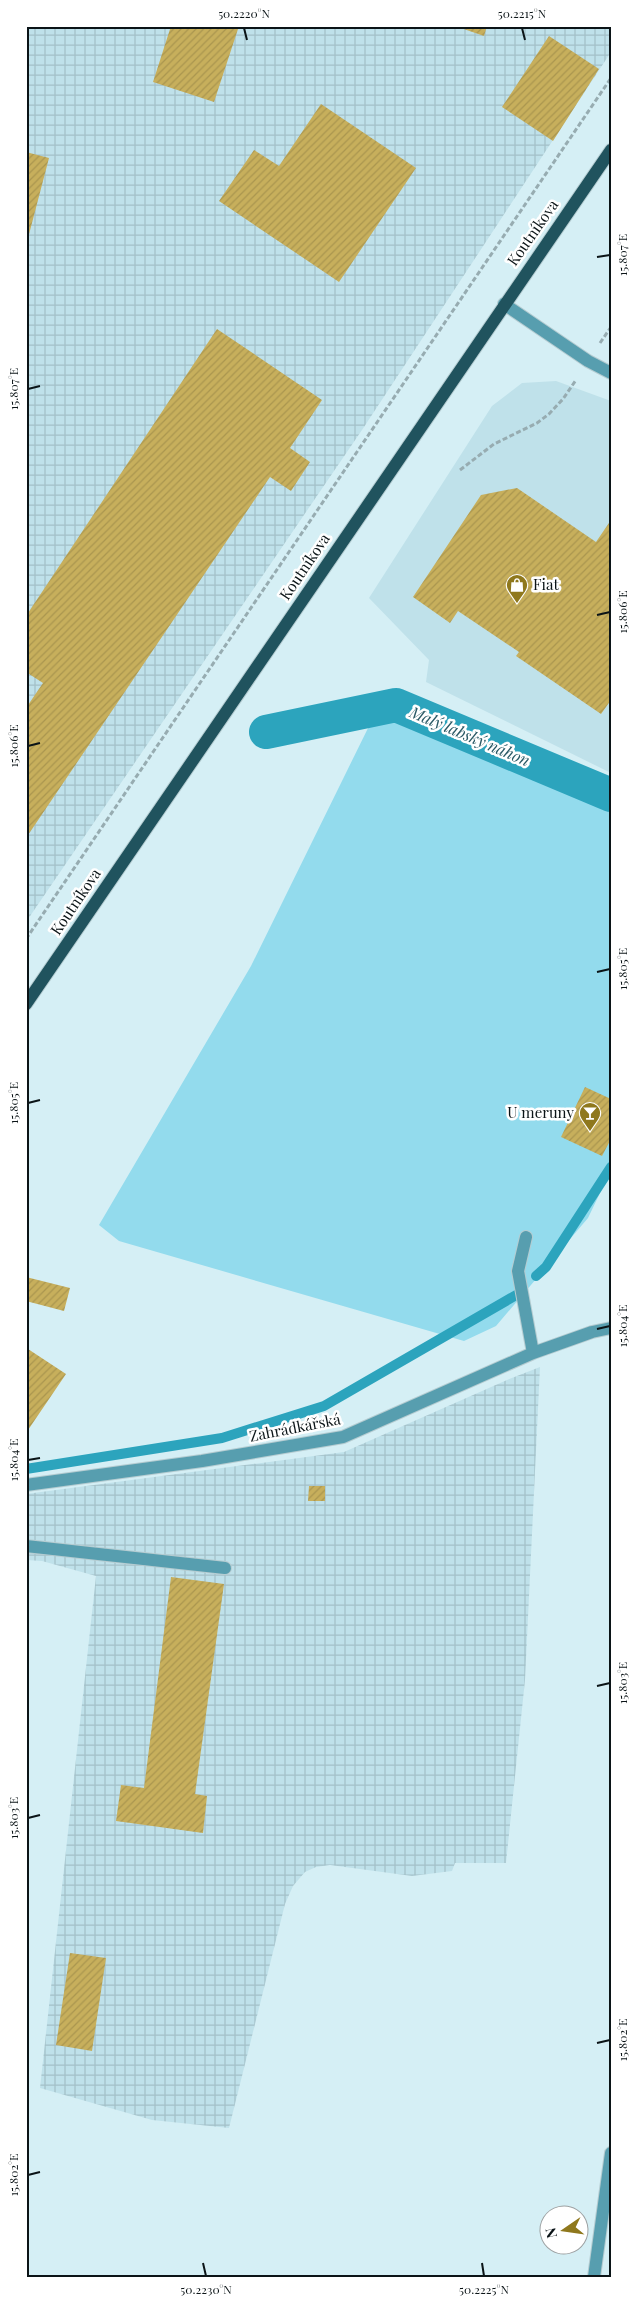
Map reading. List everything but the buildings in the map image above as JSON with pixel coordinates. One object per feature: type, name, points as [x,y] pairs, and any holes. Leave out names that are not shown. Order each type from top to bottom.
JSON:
[{"type":"main road","name":"Koutníkova","points":[[26,1004],[611,150]]},
{"type":"street","points":[[504,304],[588,361],[611,373]]},
{"type":"street","points":[[526,1237],[518,1271],[533,1353]]},
{"type":"street","name":"Zahrádkářská","points":[[26,1485],[202,1461],[343,1437],[533,1353],[592,1332],[611,1328]]},
{"type":"street","points":[[26,1546],[225,1568]]},
{"type":"street","points":[[594,2277],[611,2153]]},
{"type":"path","points":[[26,939],[611,78]]},
{"type":"path","points":[[460,470],[494,444],[537,423],[549,414],[563,399],[611,327]]},
{"type":"shaded area","points":[[26,26],[611,26],[611,52],[362,430],[26,922]]},
{"type":"shaded area","points":[[556,381],[611,401],[611,773],[426,682],[429,660],[369,598],[492,406],[522,383]]},
{"type":"shaded area","points":[[372,720],[411,721],[611,811],[611,1170],[588,1218],[496,1326],[464,1341],[119,1241],[99,1225],[251,966]]},
{"type":"shaded area","points":[[540,1367],[525,1680],[506,1863],[455,1863],[452,1871],[412,1876],[330,1865],[316,1867],[305,1872],[293,1886],[285,1904],[229,2128],[152,2120],[40,2088],[96,1576],[42,1561],[26,1560],[26,1494],[344,1452]]},
{"type":"waterway","name":"Malý labský náhon","points":[[266,732],[396,705],[611,795]]},
{"type":"waterway","points":[[536,1276],[546,1267],[611,1167]]},
{"type":"waterway","points":[[26,1469],[222,1438],[324,1406],[518,1294]]},
{"type":"place","name":"Fiat","points":[[517,604]]},
{"type":"place","name":"U meruny","points":[[590,1132]]}]
